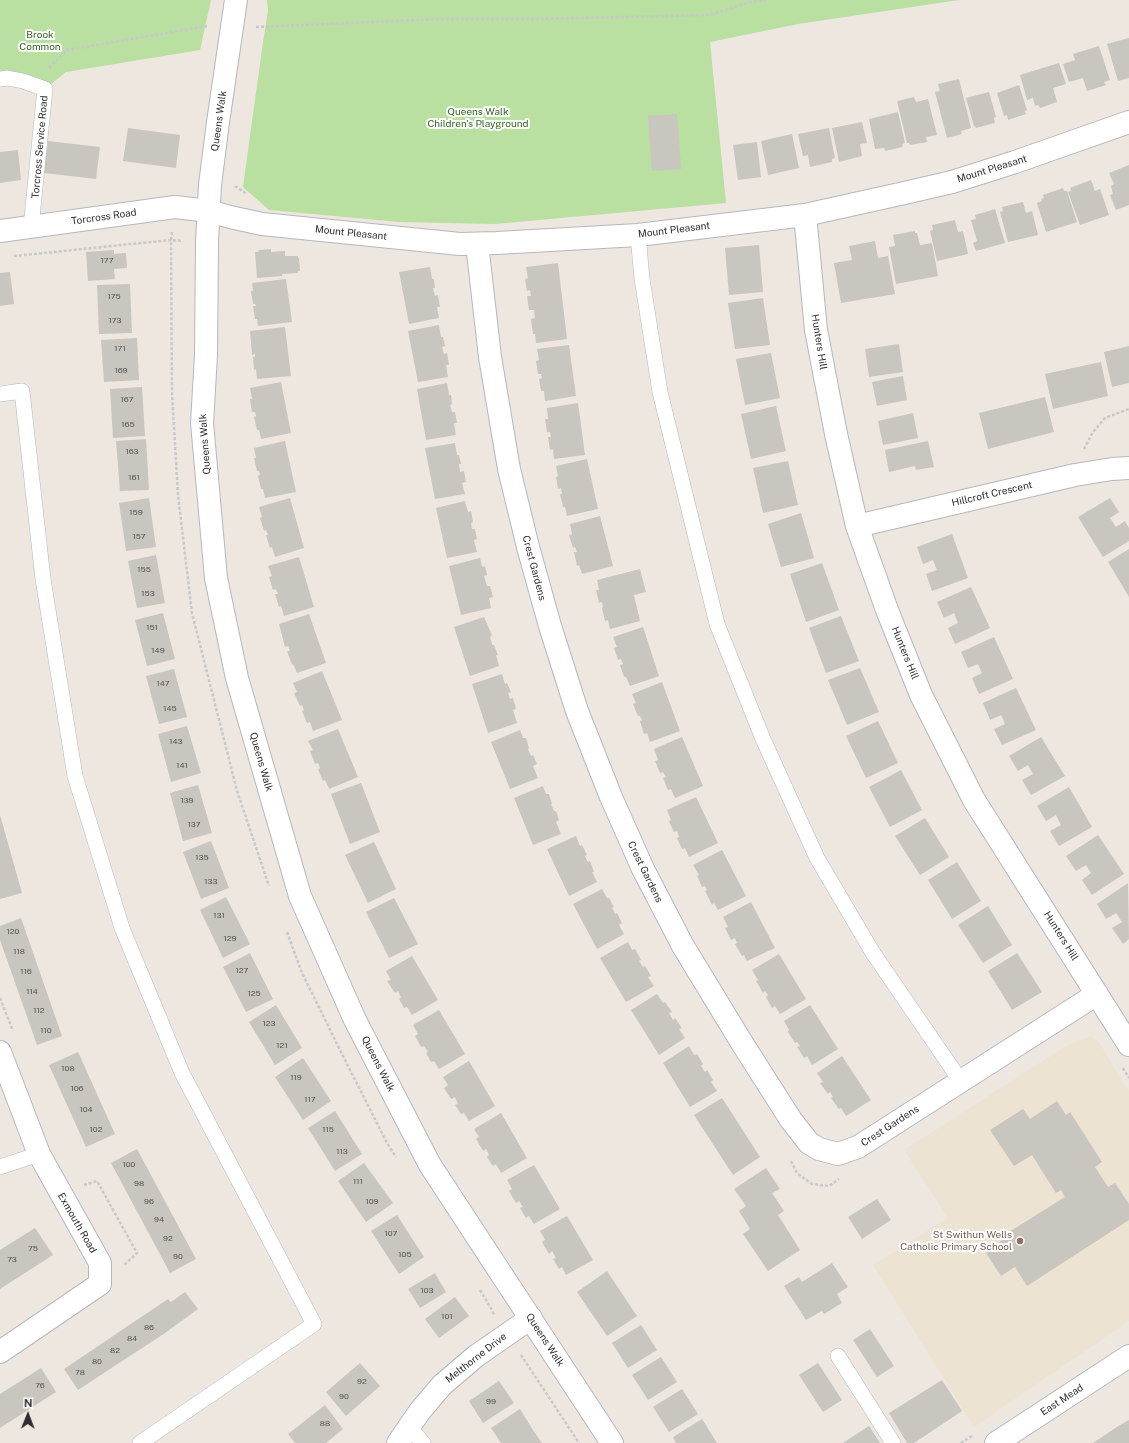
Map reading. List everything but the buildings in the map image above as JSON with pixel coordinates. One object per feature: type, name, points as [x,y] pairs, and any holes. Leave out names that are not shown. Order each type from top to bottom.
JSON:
[{"type":"street","name":"Queens Walk","points":[[236,0],[210,185],[207,242],[206,355],[202,423],[216,578],[237,678],[300,896],[355,1020],[430,1165],[612,1443]]},
{"type":"street","name":"Mount Pleasant","points":[[209,211],[262,224],[438,242],[477,244],[638,235],[804,215],[952,182],[1016,162],[1129,122]]},
{"type":"street","name":"Torcross Road","points":[[0,231],[175,207],[209,211]]},
{"type":"street","name":"Hunters Hill","points":[[804,215],[816,330],[836,434],[856,526],[887,610],[921,695],[971,793],[1129,1045]]},
{"type":"street","name":"Crest Gardens","points":[[477,244],[490,357],[509,469],[528,547],[550,626],[577,712],[611,797],[643,869],[683,946],[791,1120],[809,1143],[819,1149],[838,1154],[858,1147],[960,1080],[1097,994]]},
{"type":"street","name":"Hillcroft Crescent","points":[[856,526],[1075,475],[1112,468],[1129,468]]},
{"type":"street","name":"Exmouth Road","points":[[0,1052],[39,1154],[100,1263],[100,1284],[0,1352]]},
{"type":"street","name":"Melthorne Drive","points":[[410,1438],[442,1385],[476,1356],[531,1318]]},
{"type":"street","name":"East Mead","points":[[996,1443],[1129,1356]]},
{"type":"lane","name":"Torcross Service Road","points":[[0,79],[7,78],[23,81],[45,89],[31,227]]},
{"type":"lane","points":[[638,235],[642,279],[660,392],[717,624],[763,739],[817,858],[873,953],[960,1080]]},
{"type":"lane","points":[[0,394],[22,391],[43,579],[75,776],[122,928],[182,1073],[314,1324],[140,1443]]},
{"type":"lane","points":[[0,1167],[39,1154]]},
{"type":"lane","points":[[838,1356],[893,1443]]},
{"type":"path","points":[[256,27],[442,20],[709,15],[747,2],[766,0]]},
{"type":"path","points":[[45,89],[48,68],[68,50],[212,25]]},
{"type":"path","points":[[232,184],[251,197]]},
{"type":"path","points":[[171,240],[207,242]]},
{"type":"path","points":[[1121,1065],[1129,1078]]},
{"type":"path","points":[[789,1156],[797,1173],[812,1184],[829,1186],[842,1178]]},
{"type":"path","points":[[80,1186],[97,1182],[137,1253],[122,1267]]},
{"type":"shaded area","name":"St Swithun Wells Catholic Primary School","points":[[1091,1036],[1098,1041],[1129,1092],[1129,1321],[974,1427],[873,1265],[948,1218],[904,1150],[1066,1046]]},
{"type":"green space","name":"Brook Common","points":[[0,0],[211,0],[200,50],[66,72],[45,89],[0,79]]},
{"type":"green space","name":"Queens Walk Children's Playground","points":[[267,0],[959,0],[798,24],[710,42],[726,203],[495,224],[399,222],[269,210],[243,187],[268,11]]},
{"type":"place","name":"St Swithun Wells Catholic Primary School","points":[[1020,1241]]}]
